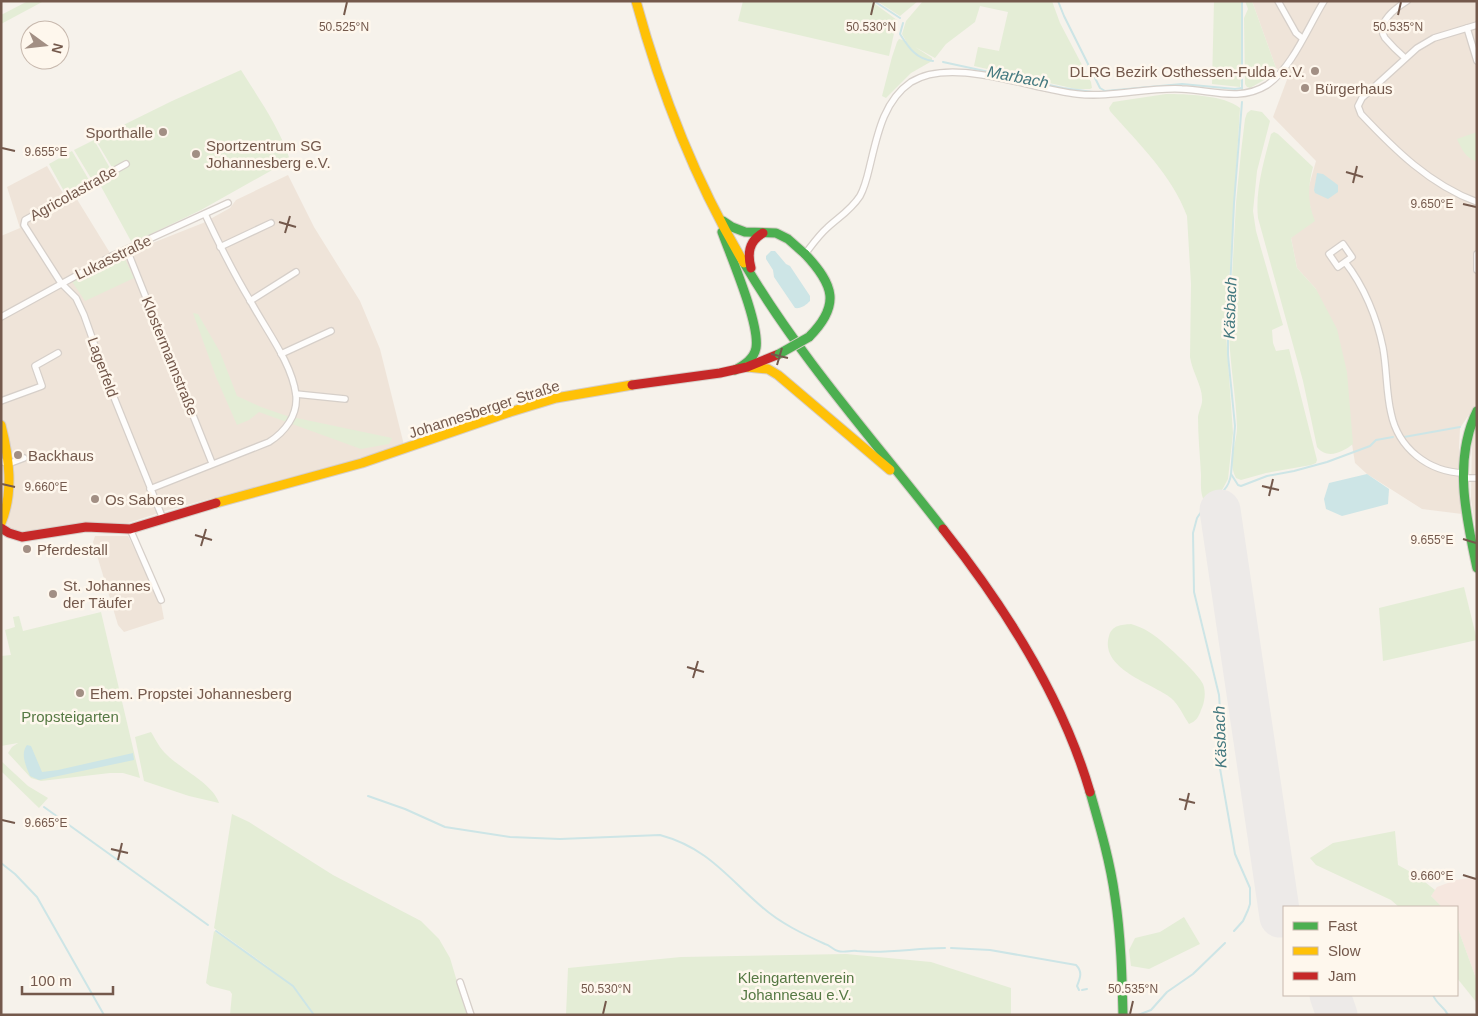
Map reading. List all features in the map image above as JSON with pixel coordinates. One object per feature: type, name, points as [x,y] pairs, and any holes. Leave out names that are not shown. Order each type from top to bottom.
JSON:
[{"type":"main road","points":[[636,1],[646,38],[669,105],[710,199],[756,284],[806,357],[959,548],[1030,653],[1062,715],[1084,771],[1101,824],[1114,887],[1121,950],[1123,1015]]},
{"type":"main road","points":[[710,199],[745,296],[757,339],[753,355],[744,365],[734,370]]},
{"type":"main road","points":[[720,219],[741,232],[768,232]]},
{"type":"main road","points":[[756,284],[749,260],[749,250],[756,237],[768,232]]},
{"type":"main road","name":"Johannesberger Straße","points":[[1,528],[22,537],[86,527],[130,529],[362,463],[556,398],[747,367],[779,354],[810,336],[826,319],[831,300],[830,288],[823,274],[805,254],[787,238],[768,232]]},
{"type":"main road","points":[[747,367],[768,369],[778,374],[894,473],[914,494]]},
{"type":"main road","points":[[1477,411],[1466,434],[1464,476],[1466,508],[1477,568]]},
{"type":"main road","points":[[1,425],[6,443],[6,509],[1,523]]},
{"type":"street","points":[[1278,1],[1296,34],[1302,38]]},
{"type":"street","points":[[805,254],[821,234],[859,198],[866,184],[880,126],[888,107],[899,92],[919,78],[937,72],[962,72],[1062,92],[1087,95],[1101,96],[1180,88],[1237,95],[1255,90],[1272,81],[1285,68],[1324,1]]},
{"type":"street","points":[[1404,58],[1384,37],[1382,32],[1386,19],[1407,1]]},
{"type":"street","points":[[1477,25],[1434,38],[1417,48],[1362,98],[1358,109],[1379,133],[1410,162],[1450,190],[1477,202]]},
{"type":"street","points":[[1467,28],[1477,61]]},
{"type":"street","name":"Agricolastraße","points":[[24,225],[25,220],[42,209],[126,164]]},
{"type":"street","name":"Lukasstraße","points":[[1,317],[112,256],[228,203]]},
{"type":"street","points":[[150,489],[269,442],[278,436],[290,421],[296,402],[296,394],[291,378],[281,354],[220,247],[205,214]]},
{"type":"street","points":[[220,247],[272,223]]},
{"type":"street","name":"Lagerfeld","points":[[24,225],[61,283],[76,298],[163,519]]},
{"type":"street","name":"Klostermannstraße","points":[[127,250],[212,463]]},
{"type":"street","points":[[1477,254],[1477,270]]},
{"type":"street","points":[[1345,262],[1362,289],[1377,325],[1385,362],[1391,414],[1400,436],[1414,454],[1423,461],[1446,472],[1477,478]]},
{"type":"street","points":[[250,301],[296,272]]},
{"type":"street","points":[[281,354],[331,331]]},
{"type":"street","points":[[1,401],[42,386],[35,366],[58,352]]},
{"type":"street","points":[[296,394],[345,399]]},
{"type":"street","points":[[5,462],[24,458]]},
{"type":"street","points":[[130,529],[160,600]]},
{"type":"street","points":[[460,982],[471,1015]]},
{"type":"shaded area","points":[[1252,1],[1477,1],[1477,403],[1460,428],[1462,514],[1422,509],[1367,474],[1355,463],[1316,289],[1297,268],[1291,238],[1312,215],[1309,201],[1309,186],[1316,161],[1273,117],[1288,77],[1276,68]]},
{"type":"shaded area","points":[[47,166],[64,195],[75,196],[110,253],[122,255],[203,223],[230,208],[236,200],[288,175],[314,227],[360,301],[380,349],[404,445],[168,510],[128,523],[114,525],[87,523],[20,533],[11,528],[1,519],[1,236],[20,228],[7,187]]},
{"type":"shaded area","points":[[1477,423],[1477,537],[1471,499],[1472,435]]},
{"type":"shaded area","points":[[95,536],[128,536],[161,603],[164,619],[124,632],[118,625],[93,542]]},
{"type":"shaded area","points":[[1477,877],[1477,981],[1458,929],[1458,906],[1441,906],[1431,896],[1437,887],[1456,880]]},
{"type":"green space","points":[[28,1],[44,1],[1,24],[1,15]]},
{"type":"green space","points":[[743,1],[871,1],[897,20],[889,56],[738,21]]},
{"type":"green space","points":[[877,1],[918,1],[900,16]]},
{"type":"green space","points":[[923,1],[1052,1],[1060,23],[1091,82],[1092,88],[1076,89],[974,66],[978,47],[999,51],[1008,12],[980,6],[975,22],[946,44],[935,58],[915,47],[932,58],[932,61],[911,73],[886,98],[882,96],[897,42],[899,39],[906,41],[902,34],[906,21]]},
{"type":"green space","points":[[1214,1],[1241,1],[1242,70],[1240,87],[1212,84]]},
{"type":"green space","points":[[1245,1],[1252,1],[1276,68],[1266,79],[1250,88],[1245,84],[1244,18],[1248,9]]},
{"type":"green space","name":"Sportzentrum SG Johannesberg e.V.","points":[[241,70],[275,125],[290,160],[201,210],[132,243],[98,181],[116,174],[95,139]]},
{"type":"green space","points":[[1166,94],[1215,98],[1225,100],[1240,108],[1226,333],[1233,433],[1228,479],[1221,492],[1205,502],[1201,489],[1198,424],[1202,393],[1190,357],[1191,284],[1187,216],[1181,201],[1164,173],[1109,108],[1113,102]]},
{"type":"green space","points":[[1251,110],[1262,112],[1270,121],[1257,171],[1253,211],[1256,231],[1283,325],[1272,330],[1273,343],[1276,351],[1289,349],[1317,460],[1316,463],[1311,465],[1266,473],[1241,480],[1236,478],[1232,466],[1237,427],[1229,333],[1236,203],[1241,152],[1245,119],[1247,113]]},
{"type":"green space","points":[[1274,132],[1313,167],[1309,194],[1315,221],[1291,238],[1297,268],[1316,289],[1337,329],[1347,372],[1353,444],[1345,450],[1330,454],[1321,451],[1317,447],[1303,381],[1258,218],[1257,207],[1261,176],[1271,134]]},
{"type":"green space","points":[[1477,132],[1477,162],[1464,153],[1457,139]]},
{"type":"green space","points":[[94,140],[111,170],[92,180],[74,150]]},
{"type":"green space","points":[[72,151],[89,180],[65,193],[49,164]]},
{"type":"green space","points":[[119,255],[124,257],[134,278],[85,301],[71,280]]},
{"type":"green space","points":[[193,313],[198,314],[220,352],[237,396],[287,416],[392,438],[389,444],[361,449],[259,412],[249,420],[237,425],[216,377]]},
{"type":"green space","points":[[1464,587],[1477,640],[1383,661],[1379,608]]},
{"type":"green space","name":"Propsteigarten","points":[[101,612],[140,778],[123,773],[110,773],[41,781],[31,778],[8,753],[18,743],[1,746],[1,656],[11,655],[5,630],[15,627],[13,617],[19,616],[23,631]]},
{"type":"green space","points":[[1131,624],[1140,627],[1161,641],[1187,664],[1200,679],[1205,694],[1199,715],[1193,722],[1189,724],[1171,698],[1130,674],[1112,658],[1108,648],[1110,632],[1117,626]]},
{"type":"green space","points":[[151,732],[165,753],[204,783],[216,796],[219,803],[189,796],[144,781],[135,737]]},
{"type":"green space","points":[[1,761],[28,786],[48,798],[39,808],[1,771]]},
{"type":"green space","points":[[232,814],[249,822],[333,875],[421,921],[439,939],[450,958],[467,1015],[230,1015],[232,994],[230,991],[210,986],[206,983],[214,931],[274,971],[214,928]]},
{"type":"green space","points":[[1395,831],[1398,865],[1416,875],[1435,890],[1431,896],[1441,906],[1398,906],[1391,900],[1316,865],[1310,858],[1333,843]]},
{"type":"green space","points":[[1184,917],[1200,944],[1149,969],[1131,966],[1129,950],[1135,938],[1160,932]]},
{"type":"green space","points":[[1458,929],[1477,981],[1477,1003],[1458,979]]},
{"type":"green space","name":"Kleingartenverein Johannesau e.V.","points":[[846,954],[931,962],[1011,988],[1011,1015],[566,1015],[568,968],[681,957]]},
{"type":"water","points":[[1317,173],[1323,174],[1338,185],[1338,192],[1328,199],[1315,193]]},
{"type":"water","points":[[771,251],[775,251],[790,266],[810,296],[810,301],[803,306],[795,308],[774,277],[773,270],[766,259],[766,256]]},
{"type":"water","points":[[1367,474],[1389,489],[1388,504],[1342,516],[1326,509],[1324,499],[1329,483]]},
{"type":"water","points":[[27,745],[31,746],[42,772],[133,753],[134,760],[39,780],[30,776],[25,764],[24,752]]},
{"type":"waterway","name":"Marbach","points":[[874,1],[900,18]]},
{"type":"waterway","name":"Marbach","points":[[1058,1],[1100,88],[1105,91],[1182,84],[1242,88]]},
{"type":"waterway","name":"Käsbach","points":[[1242,1],[1242,89]]},
{"type":"waterway","name":"Marbach","points":[[903,23],[900,34],[910,48],[922,58],[933,61]]},
{"type":"waterway","name":"Marbach","points":[[943,62],[1063,88],[1093,92]]},
{"type":"waterway","name":"Käsbach","points":[[1206,504],[1226,488],[1231,474],[1235,426],[1228,355],[1228,333],[1234,203],[1242,102]]},
{"type":"waterway","points":[[1404,437],[1460,427]]},
{"type":"waterway","points":[[1231,474],[1238,485],[1241,486],[1267,476],[1327,462],[1370,446],[1376,440],[1393,437]]},
{"type":"waterway","name":"Käsbach","points":[[1203,509],[1197,518],[1193,533],[1194,592],[1219,695],[1222,739],[1218,757],[1235,854],[1250,888],[1248,910],[1243,921],[1234,931]]},
{"type":"waterway","points":[[368,796],[405,809],[445,827],[510,837],[560,839],[660,835],[677,841],[704,856],[776,918],[836,950],[843,952],[879,952],[945,948]]},
{"type":"waterway","points":[[44,807],[208,925]]},
{"type":"waterway","points":[[1,863],[15,874],[37,897],[104,1015]]},
{"type":"waterway","points":[[216,931],[293,986],[314,1015]]},
{"type":"waterway","name":"Käsbach","points":[[1138,1015],[1151,1010],[1167,992],[1193,974],[1225,943]]},
{"type":"waterway","points":[[951,948],[990,950],[1076,965],[1080,973],[1077,986],[1079,990]]},
{"type":"waterway","points":[[1082,990],[1087,989]]},
{"type":"waterway","points":[[1434,996],[1448,1015]]},
{"type":"runway","points":[[1220,510],[1280,917]]},
{"type":"runway","points":[[1330,996],[1337,1015]]},
{"type":"traffic: fast","points":[[723,221],[745,232],[776,233],[788,239],[805,254]]},
{"type":"traffic: fast","points":[[722,232],[738,273],[754,323],[756,337],[755,352],[745,364],[735,370]]},
{"type":"traffic: fast","points":[[805,254],[822,276],[830,295],[826,315],[809,337]]},
{"type":"traffic: fast","points":[[744,263],[766,299],[814,367],[943,529]]},
{"type":"traffic: fast","points":[[779,354],[809,337]]},
{"type":"traffic: fast","points":[[1477,411],[1465,449],[1464,469],[1466,509],[1477,568]]},
{"type":"traffic: fast","points":[[1090,792],[1108,857],[1115,897],[1122,970],[1123,1015]]},
{"type":"traffic: slow","points":[[636,1],[668,103],[681,136],[710,200],[744,263]]},
{"type":"traffic: slow","points":[[747,367],[768,369],[778,375],[890,470]]},
{"type":"traffic: slow","points":[[216,503],[362,463],[556,398],[632,385]]},
{"type":"traffic: slow","points":[[1,425],[9,474],[8,499],[1,523]]},
{"type":"traffic: jam","points":[[751,268],[750,248],[758,236],[763,233]]},
{"type":"traffic: jam","points":[[632,385],[720,373],[747,367],[779,354]]},
{"type":"traffic: jam","points":[[1,528],[22,537],[86,527],[130,529],[216,503]]},
{"type":"traffic: jam","points":[[943,529],[1009,621],[1048,687],[1064,721],[1090,792]]},
{"type":"place","name":"DLRG Bezirk Osthessen-Fulda e.V.","points":[[1315,71]]},
{"type":"place","name":"Bürgerhaus","points":[[1305,88]]},
{"type":"place","name":"Sporthalle","points":[[163,132]]},
{"type":"place","name":"Sportzentrum SG Johannesberg e.V.","points":[[196,154]]},
{"type":"place","name":"Backhaus","points":[[18,455]]},
{"type":"place","name":"Os Sabores","points":[[95,499]]},
{"type":"place","name":"Pferdestall","points":[[27,549]]},
{"type":"place","name":"St. Johannes der Täufer","points":[[53,594]]},
{"type":"place","name":"Ehem. Propstei Johannesberg","points":[[80,693]]}]
